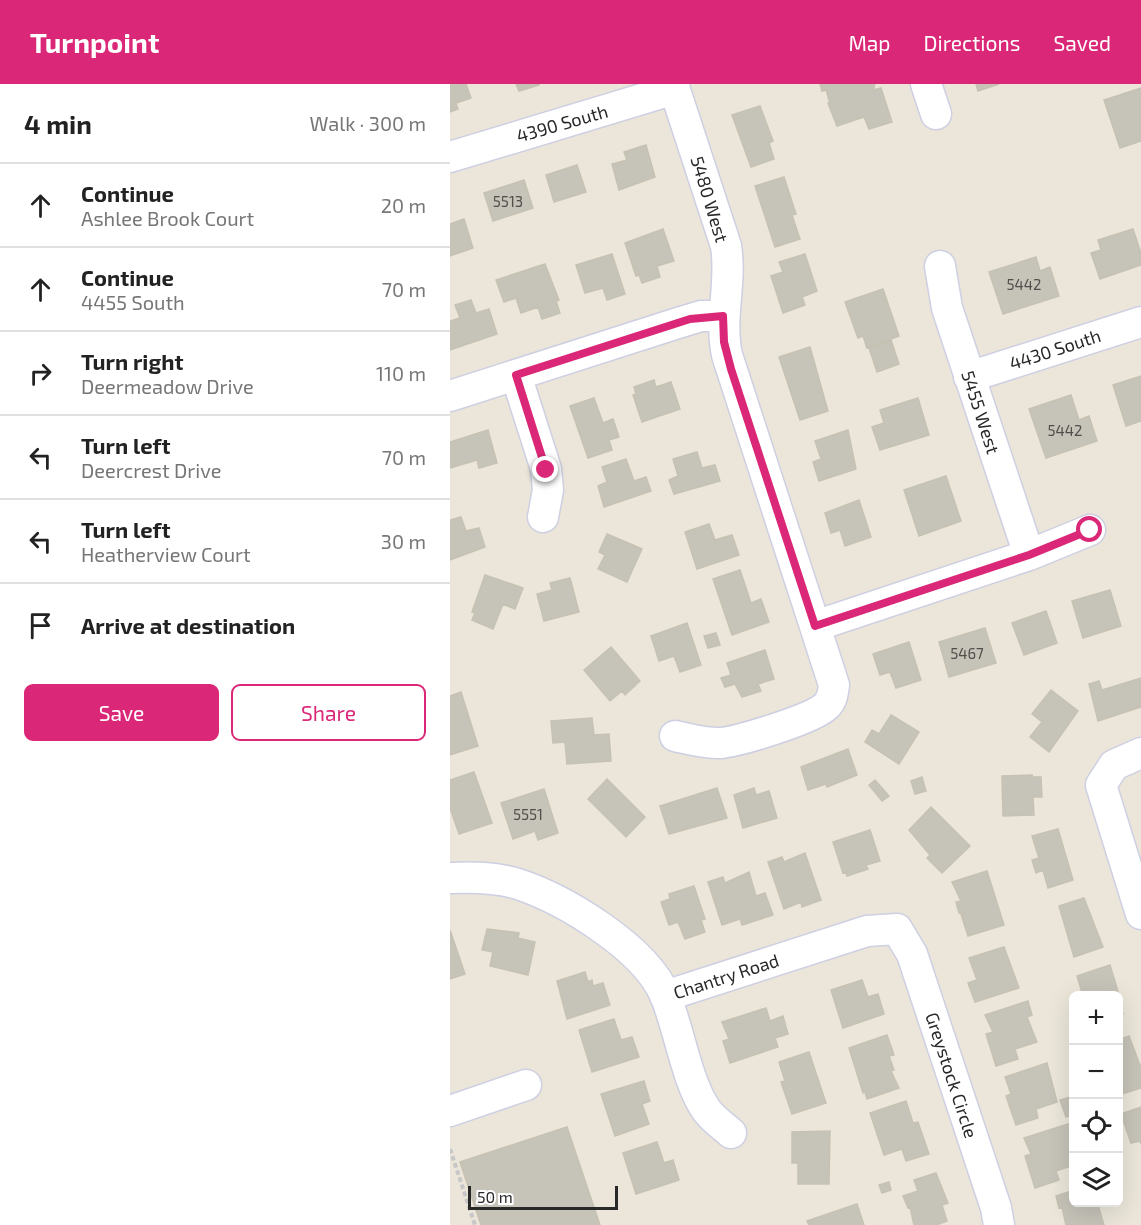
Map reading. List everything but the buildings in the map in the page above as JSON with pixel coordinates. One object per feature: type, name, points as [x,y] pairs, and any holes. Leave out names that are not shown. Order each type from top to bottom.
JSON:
[{"type":"street","points":[[926,84],[936,114]]},
{"type":"street","name":"4390 South","points":[[450,158],[674,86]]},
{"type":"street","name":"5480 West","points":[[674,86],[726,246],[729,270],[723,316],[724,342],[731,369],[834,685],[833,694],[826,707],[807,718],[731,742],[704,742],[675,736]]},
{"type":"street","name":"5455 West","points":[[939,266],[943,295],[1029,555]]},
{"type":"street","points":[[450,396],[690,319],[723,316]]},
{"type":"street","name":"4430 South","points":[[969,377],[1141,322]]},
{"type":"street","points":[[516,375],[546,470],[548,490],[543,517]]},
{"type":"street","points":[[815,626],[1029,555],[1090,530]]},
{"type":"street","points":[[1141,753],[1114,765],[1101,785],[1141,914]]},
{"type":"street","name":"Chantry Road","points":[[450,878],[501,880],[533,891],[559,904],[620,941],[651,972],[665,996],[867,931],[897,929]]},
{"type":"street","name":"Greystock Circle","points":[[897,929],[912,954],[996,1208],[999,1225]]},
{"type":"street","points":[[665,996],[699,1097],[709,1114],[731,1133]]},
{"type":"street","points":[[450,1111],[526,1085]]},
{"type":"path","points":[[450,1149],[475,1225]]},
{"type":"route","points":[[546,470],[516,375],[690,319],[701,316],[723,316],[724,342],[731,369],[815,626],[1029,555],[1090,530]]}]
